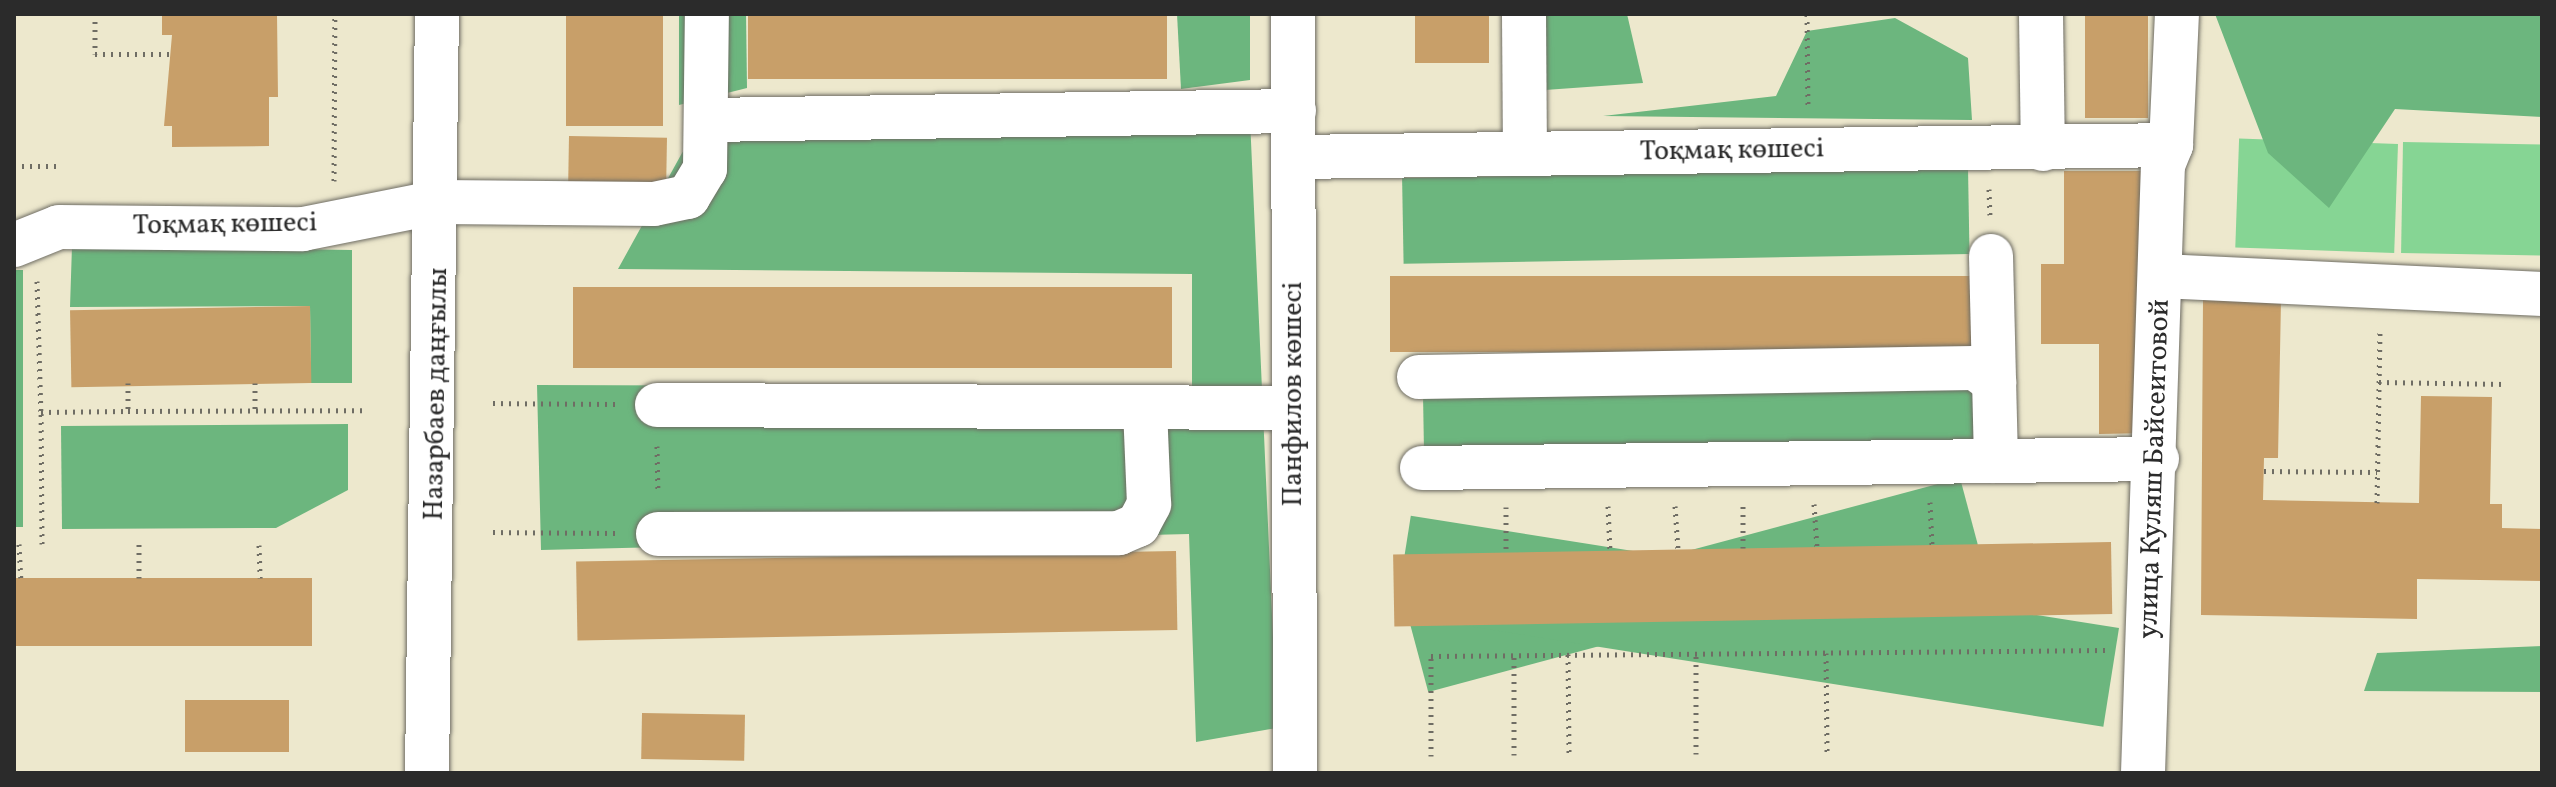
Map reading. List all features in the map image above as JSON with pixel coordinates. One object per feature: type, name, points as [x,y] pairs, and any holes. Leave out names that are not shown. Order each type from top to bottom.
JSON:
[{"type":"street","name":"Назарбаев даңғылы","points":[[427,773],[438,202],[437,14]]},
{"type":"street","name":"Тоқмақ көшесі","points":[[25,243],[59,227],[303,229],[438,202],[654,204],[688,197],[705,169],[707,14]]},
{"type":"street","name":"Панфилов көшесі","points":[[1293,14],[1295,773]]},
{"type":"street","points":[[1524,14],[1525,153]]},
{"type":"street","points":[[2041,14],[2043,149]]},
{"type":"street","name":"улица Куляш Байсеитовой","points":[[2143,773],[2167,155],[2177,14]]},
{"type":"street","points":[[708,120],[1294,111]]},
{"type":"street","name":"Тоқмақ көшесі","points":[[1294,157],[1988,147],[2167,155]]},
{"type":"street","points":[[1991,256],[1996,461]]},
{"type":"street","points":[[2162,276],[2542,294]]},
{"type":"street","points":[[1419,377],[1975,368],[1994,382]]},
{"type":"street","points":[[657,405],[1294,408]]},
{"type":"street","points":[[658,534],[1119,533],[1138,525],[1149,504],[1145,408]]},
{"type":"street","points":[[1422,468],[2157,459]]},
{"type":"path","points":[[95,14],[95,54],[172,54]]},
{"type":"path","points":[[334,222],[335,14]]},
{"type":"path","points":[[1807,14],[1809,150]]},
{"type":"path","points":[[1988,147],[1991,256]]},
{"type":"path","points":[[14,166],[59,166]]},
{"type":"path","points":[[25,243],[41,412],[42,544]]},
{"type":"path","points":[[2377,503],[2380,288]]},
{"type":"path","points":[[2379,382],[2505,384]]},
{"type":"path","points":[[128,383],[128,411]]},
{"type":"path","points":[[255,383],[255,411]]},
{"type":"path","points":[[493,403],[657,405],[658,534],[493,532]]},
{"type":"path","points":[[41,412],[368,410]]},
{"type":"path","points":[[2264,471],[2377,472]]},
{"type":"path","points":[[19,544],[21,578]]},
{"type":"path","points":[[139,544],[139,578]]},
{"type":"path","points":[[259,545],[260,578]]},
{"type":"path","points":[[1431,756],[1431,656],[2148,650]]},
{"type":"path","points":[[1696,653],[1696,754]]},
{"type":"path","points":[[1826,653],[1827,753]]},
{"type":"path","points":[[1568,654],[1569,755]]},
{"type":"path","points":[[1514,655],[1514,755]]},
{"type":"green space","points":[[679,14],[746,14],[747,88],[679,105]]},
{"type":"green space","points":[[1177,14],[1250,14],[1250,80],[1181,89]]},
{"type":"green space","points":[[1504,14],[1627,14],[1643,83],[1505,93]]},
{"type":"green space","points":[[2215,14],[2542,14],[2542,117],[2395,109],[2329,208],[2268,153]]},
{"type":"green space","points":[[1895,18],[1968,58],[1972,120],[1603,116],[1776,96],[1807,31]]},
{"type":"green space","points":[[1249,96],[1277,728],[1196,742],[1189,534],[541,550],[537,385],[1192,387],[1192,274],[618,269],[682,153],[724,98]]},
{"type":"green space","points":[[2239,138],[2398,144],[2394,253],[2235,247]]},
{"type":"green space","points":[[2403,142],[2542,144],[2540,255],[2401,253]]},
{"type":"green space","points":[[1968,168],[1970,254],[1404,264],[1402,178]]},
{"type":"green space","points":[[72,246],[352,250],[352,383],[311,383],[310,306],[70,307]]},
{"type":"green space","points":[[14,270],[23,270],[23,527],[14,527]]},
{"type":"green space","points":[[1977,389],[1978,444],[1424,454],[1423,399]]},
{"type":"green space","points":[[348,424],[348,490],[276,528],[62,529],[61,426]]},
{"type":"green space","points":[[1960,478],[1978,545],[1428,692],[1410,625]]},
{"type":"green space","points":[[1411,516],[2119,628],[2103,727],[1395,615]]},
{"type":"green space","points":[[2542,646],[2542,692],[2364,691],[2377,653]]},
{"type":"building","points":[[162,14],[277,14],[278,97],[269,97],[269,146],[172,147],[172,126],[164,126],[172,35],[162,35]]},
{"type":"building","points":[[566,14],[663,14],[663,126],[566,126]]},
{"type":"building","points":[[748,14],[1167,14],[1167,79],[748,79]]},
{"type":"building","points":[[1415,14],[1489,14],[1489,63],[1415,63]]},
{"type":"building","points":[[2085,14],[2148,14],[2148,118],[2085,118]]},
{"type":"building","points":[[569,136],[667,138],[666,189],[568,187]]},
{"type":"building","points":[[2064,171],[2152,171],[2152,433],[2099,434],[2099,344],[2041,344],[2041,264],[2064,264]]},
{"type":"building","points":[[1390,276],[1978,276],[1978,352],[1390,352]]},
{"type":"building","points":[[573,287],[1172,287],[1172,368],[573,368]]},
{"type":"building","points":[[2203,299],[2281,300],[2278,458],[2264,458],[2263,500],[2419,503],[2421,396],[2492,397],[2490,504],[2502,504],[2502,528],[2542,529],[2542,581],[2417,579],[2417,619],[2201,615]]},
{"type":"building","points":[[310,306],[311,383],[71,387],[70,310]]},
{"type":"building","points":[[2111,542],[2112,614],[1394,627],[1393,555]]},
{"type":"building","points":[[1176,551],[1177,630],[577,640],[576,561]]},
{"type":"building","points":[[14,578],[312,578],[312,646],[14,646]]},
{"type":"building","points":[[185,700],[289,700],[289,752],[185,752]]},
{"type":"building","points":[[642,713],[745,715],[744,761],[641,759]]}]
